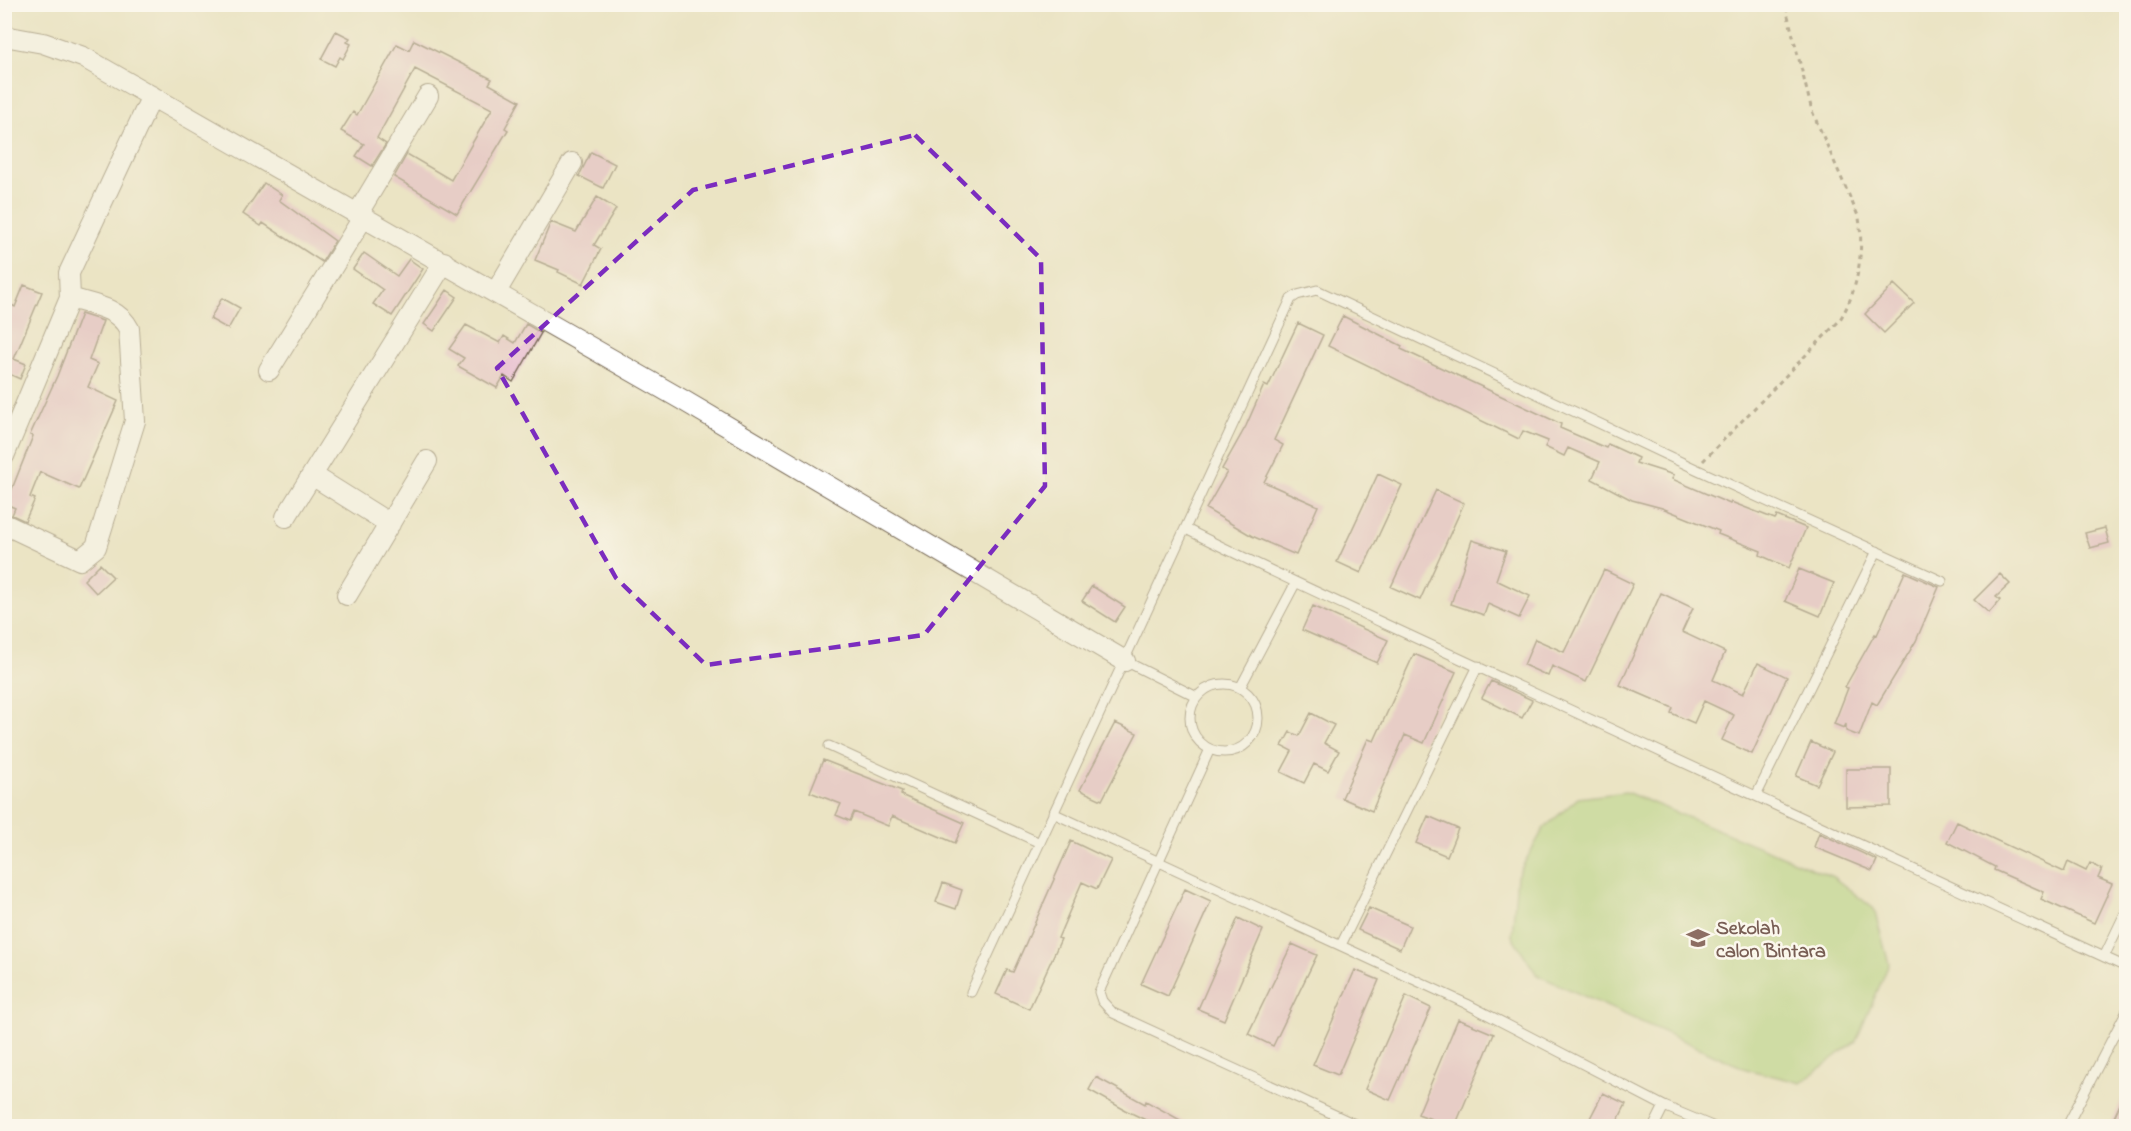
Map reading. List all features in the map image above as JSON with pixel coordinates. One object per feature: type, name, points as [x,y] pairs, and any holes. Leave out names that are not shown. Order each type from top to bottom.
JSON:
[{"type":"street","points":[[4,36],[43,42],[74,53],[152,96],[902,527],[1125,661]]},
{"type":"street","points":[[4,456],[70,298],[69,273],[152,96]]},
{"type":"street","points":[[269,370],[428,96]]},
{"type":"street","points":[[496,292],[572,163]]},
{"type":"street","points":[[286,517],[444,262]]},
{"type":"street","points":[[4,524],[80,560],[86,557],[96,547],[135,422],[129,329],[126,323],[118,313],[70,298]]},
{"type":"street","points":[[347,595],[427,461]]},
{"type":"street","points":[[312,475],[390,524]]},
{"type":"lane","points":[[971,992],[1291,299],[1317,290],[1698,470],[1942,581]]},
{"type":"lane","points":[[1186,529],[1295,584],[1478,666],[2127,967]]},
{"type":"lane","points":[[1756,796],[1877,551]]},
{"type":"lane","points":[[1240,688],[1295,584]]},
{"type":"lane","points":[[1125,661],[1197,697]]},
{"type":"lane","points":[[1341,945],[1478,666]]},
{"type":"lane","points":[[1217,685],[1240,688],[1250,696],[1256,708],[1258,720],[1254,733],[1246,743],[1235,750],[1222,752],[1210,749],[1197,740],[1191,726],[1190,710],[1197,697],[1217,685]]},
{"type":"lane","points":[[829,746],[1040,843]]},
{"type":"lane","points":[[1210,749],[1100,992],[1105,1006],[1113,1013],[1359,1126]]},
{"type":"lane","points":[[1053,813],[1467,1004],[1664,1106],[1712,1126]]},
{"type":"lane","points":[[2104,957],[2127,911]]},
{"type":"lane","points":[[2067,1126],[2127,1012]]},
{"type":"lane","points":[[1654,1126],[1664,1106]]},
{"type":"path","points":[[1698,470],[1707,454],[1771,393],[1839,321],[1845,312],[1858,275],[1861,233],[1859,218],[1812,111],[1785,4]]},
{"type":"highlighted area","points":[[915,135],[1041,259],[1045,486],[924,635],[706,665],[616,578],[497,368],[693,190]]},
{"type":"green space","points":[[1626,792],[1833,877],[1874,909],[1889,964],[1856,1041],[1801,1083],[1746,1069],[1537,975],[1512,936],[1517,876],[1544,828],[1578,798]]},
{"type":"building","points":[[336,31],[350,38],[347,42],[351,44],[343,59],[340,57],[335,66],[321,59]]},
{"type":"building","points":[[414,40],[492,79],[489,84],[520,101],[505,128],[508,130],[457,214],[394,177],[407,154],[451,180],[492,109],[415,69],[377,138],[386,144],[372,166],[356,156],[364,144],[341,131],[353,112],[357,115],[397,44],[409,50]]},
{"type":"building","points":[[591,152],[615,164],[603,188],[579,176]]},
{"type":"building","points":[[264,183],[282,195],[279,200],[335,241],[322,262],[263,223],[261,226],[243,214]]},
{"type":"building","points":[[597,197],[616,209],[594,245],[601,249],[583,284],[535,260],[551,222],[576,232]]},
{"type":"building","points":[[364,253],[397,276],[409,259],[423,269],[392,316],[373,304],[383,290],[353,269]]},
{"type":"building","points":[[1894,284],[1914,303],[1884,333],[1865,314]]},
{"type":"building","points":[[24,285],[42,292],[14,359],[26,364],[20,379],[7,373],[4,379],[4,316],[10,304],[15,307]]},
{"type":"building","points":[[447,290],[457,297],[434,331],[424,324]]},
{"type":"building","points":[[222,298],[240,308],[228,329],[210,319]]},
{"type":"building","points":[[81,314],[103,321],[89,360],[98,364],[88,387],[118,401],[79,489],[40,472],[30,497],[35,499],[25,521],[12,515],[15,508],[6,504],[33,436],[30,435],[57,376]]},
{"type":"building","points":[[1343,316],[1402,346],[1401,349],[1561,424],[1560,428],[1606,448],[1608,444],[1638,458],[1636,463],[1674,475],[1672,479],[1730,504],[1731,502],[1775,519],[1777,516],[1806,528],[1789,568],[1760,555],[1761,551],[1718,534],[1719,531],[1662,508],[1632,500],[1592,479],[1600,462],[1568,448],[1564,456],[1545,447],[1548,441],[1523,431],[1519,439],[1328,346]]},
{"type":"building","points":[[1298,323],[1323,335],[1274,440],[1283,445],[1264,482],[1318,506],[1296,555],[1252,536],[1206,509],[1227,472],[1222,469],[1246,426],[1264,385],[1268,387]]},
{"type":"building","points":[[526,324],[541,333],[513,382],[504,376],[497,388],[458,366],[464,358],[449,349],[466,325],[500,343],[504,336],[515,343]]},
{"type":"building","points":[[1378,474],[1402,485],[1361,573],[1337,562]]},
{"type":"building","points":[[1436,490],[1464,503],[1420,600],[1391,587]]},
{"type":"building","points":[[2105,528],[2109,543],[2090,548],[2085,533]]},
{"type":"building","points":[[1472,540],[1506,551],[1496,580],[1530,596],[1519,618],[1488,604],[1484,615],[1451,604]]},
{"type":"building","points":[[100,564],[113,577],[96,593],[84,580]]},
{"type":"building","points":[[1799,569],[1834,583],[1820,616],[1785,601]]},
{"type":"building","points":[[1604,570],[1633,584],[1586,682],[1552,666],[1548,676],[1524,665],[1535,639],[1564,652]]},
{"type":"building","points":[[1905,572],[1939,587],[1916,641],[1877,705],[1872,702],[1859,736],[1846,731],[1846,724],[1844,728],[1834,724],[1848,688],[1845,687],[1875,634],[1877,635]]},
{"type":"building","points":[[2000,574],[2010,584],[1996,597],[2000,600],[1989,613],[1974,600]]},
{"type":"building","points":[[1092,586],[1125,607],[1115,622],[1082,601]]},
{"type":"building","points":[[1661,593],[1693,608],[1682,632],[1725,652],[1713,680],[1743,694],[1758,663],[1787,677],[1752,754],[1722,740],[1734,715],[1704,701],[1694,723],[1671,713],[1673,708],[1620,685]]},
{"type":"building","points":[[1313,606],[1388,640],[1377,663],[1302,630]]},
{"type":"building","points":[[1414,654],[1456,672],[1424,743],[1405,735],[1372,811],[1342,798],[1368,739],[1374,741]]},
{"type":"building","points":[[1491,681],[1532,700],[1522,718],[1482,698]]},
{"type":"building","points":[[1311,713],[1334,725],[1324,743],[1339,751],[1328,771],[1314,764],[1304,783],[1281,772],[1292,751],[1282,746],[1290,732],[1299,736]]},
{"type":"building","points":[[1115,723],[1137,733],[1102,800],[1080,790]]},
{"type":"building","points":[[1811,742],[1833,752],[1817,785],[1796,776]]},
{"type":"building","points":[[823,760],[902,791],[901,795],[964,823],[955,843],[892,816],[888,826],[854,812],[850,821],[836,815],[841,804],[810,792]]},
{"type":"building","points":[[1846,769],[1891,769],[1891,806],[1846,807]]},
{"type":"building","points":[[1428,816],[1458,829],[1447,856],[1416,843]]},
{"type":"building","points":[[1957,822],[2064,872],[2068,862],[2086,871],[2090,863],[2102,869],[2098,878],[2112,884],[2094,923],[2041,899],[2044,892],[1994,870],[1995,867],[1947,842]]},
{"type":"building","points":[[1819,833],[1877,860],[1872,871],[1814,847]]},
{"type":"building","points":[[1071,841],[1111,860],[1097,889],[1082,882],[1058,938],[1061,939],[1029,1009],[996,994],[1007,970],[1013,972]]},
{"type":"building","points":[[943,883],[962,890],[956,909],[936,902]]},
{"type":"building","points":[[1185,889],[1211,901],[1168,996],[1141,984]]},
{"type":"building","points":[[1369,908],[1410,926],[1400,949],[1358,930]]},
{"type":"building","points":[[1238,918],[1263,930],[1224,1020],[1198,1009]]},
{"type":"building","points":[[1292,944],[1317,955],[1273,1046],[1248,1034]]},
{"type":"building","points":[[1355,970],[1379,980],[1338,1075],[1313,1065]]},
{"type":"building","points":[[1406,996],[1431,1008],[1390,1100],[1365,1089]]},
{"type":"building","points":[[1458,1019],[1494,1034],[1455,1126],[1450,1126],[1418,1114]]},
{"type":"building","points":[[1096,1077],[1191,1126],[1158,1126],[1125,1110],[1089,1090]]},
{"type":"building","points":[[2127,1089],[2127,1126],[2110,1126]]},
{"type":"building","points":[[1603,1093],[1626,1104],[1615,1126],[1586,1126]]},
{"type":"place","name":"Sekolah calon Bintara","points":[[1698,938]]}]
